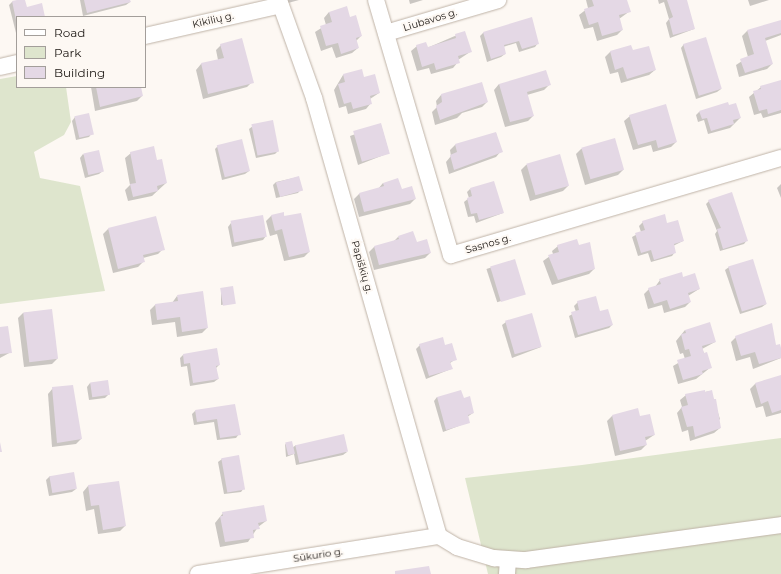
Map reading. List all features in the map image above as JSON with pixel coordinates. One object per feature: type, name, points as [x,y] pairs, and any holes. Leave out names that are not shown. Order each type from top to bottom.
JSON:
[{"type":"street","name":"Sasnos g.","points":[[376,0],[451,255],[781,158]]},
{"type":"street","name":"Liubavos g.","points":[[386,33],[498,0]]},
{"type":"street","name":"Kikilių g.","points":[[146,36],[280,2]]},
{"type":"street","name":"Papiškių g.","points":[[280,2],[314,98],[439,536]]},
{"type":"street","points":[[0,67],[16,63]]},
{"type":"street","points":[[439,536],[457,547],[508,567],[526,560],[781,525]]},
{"type":"street","name":"Sūkurio g.","points":[[198,574],[439,536]]},
{"type":"green space","points":[[16,76],[16,88],[66,88],[71,122],[64,135],[34,152],[40,178],[80,186],[105,291],[0,304],[0,79]]},
{"type":"green space","points":[[781,438],[781,574],[488,574],[465,478],[582,465]]},
{"type":"building","points":[[25,0],[27,7],[42,3],[45,16],[16,16],[16,20],[12,1]]},
{"type":"building","points":[[84,0],[130,0],[131,2],[87,13]]},
{"type":"building","points":[[592,0],[627,0],[631,12],[619,15],[623,30],[602,36],[598,22],[589,25],[584,9],[594,6]]},
{"type":"building","points":[[667,0],[687,0],[695,29],[673,35],[669,19],[673,17]]},
{"type":"building","points":[[347,6],[350,17],[356,15],[362,36],[356,38],[359,48],[341,54],[338,43],[326,46],[320,26],[332,22],[329,12]]},
{"type":"building","points":[[532,17],[539,44],[522,49],[519,41],[504,45],[506,54],[491,59],[483,32]]},
{"type":"building","points":[[781,20],[781,33],[765,38],[773,64],[745,73],[740,59],[754,54],[747,30]]},
{"type":"building","points":[[465,31],[472,52],[458,56],[460,63],[436,70],[434,63],[422,67],[416,45],[426,42],[428,47],[456,38],[455,34]]},
{"type":"building","points":[[706,37],[722,89],[699,96],[683,44]]},
{"type":"building","points":[[242,38],[254,83],[208,94],[201,63],[224,58],[220,44]]},
{"type":"building","points":[[631,45],[633,50],[649,46],[656,70],[627,79],[623,67],[615,70],[610,51]]},
{"type":"building","points":[[362,69],[364,77],[375,74],[380,93],[370,96],[372,104],[353,109],[351,102],[344,104],[338,84],[345,82],[343,74]]},
{"type":"building","points":[[546,70],[551,85],[527,92],[534,116],[510,122],[499,84]]},
{"type":"building","points":[[781,80],[781,110],[768,114],[767,109],[759,111],[753,91],[761,89],[760,86]]},
{"type":"building","points":[[482,82],[488,102],[440,120],[436,106],[442,102],[441,94]]},
{"type":"building","points":[[96,88],[141,88],[143,96],[100,107]]},
{"type":"building","points":[[728,102],[729,105],[736,103],[741,118],[733,120],[734,124],[711,131],[707,118],[702,119],[699,111]]},
{"type":"building","points":[[666,104],[677,142],[658,148],[656,140],[638,145],[629,115]]},
{"type":"building","points":[[89,113],[94,134],[79,138],[74,116]]},
{"type":"building","points":[[273,120],[279,151],[258,156],[251,124]]},
{"type":"building","points":[[381,123],[390,154],[362,162],[353,131]]},
{"type":"building","points":[[496,132],[503,152],[454,170],[450,155],[457,152],[455,144]]},
{"type":"building","points":[[615,138],[624,170],[590,179],[581,148]]},
{"type":"building","points":[[242,139],[250,171],[225,177],[217,145]]},
{"type":"building","points":[[154,146],[157,160],[162,159],[167,183],[157,186],[158,191],[133,197],[130,184],[136,183],[130,152]]},
{"type":"building","points":[[99,150],[104,171],[88,175],[83,154]]},
{"type":"building","points":[[560,154],[569,186],[535,195],[526,164]]},
{"type":"building","points":[[299,176],[303,190],[280,197],[276,183]]},
{"type":"building","points":[[398,178],[402,189],[412,186],[416,199],[364,212],[359,193],[384,186],[383,183]]},
{"type":"building","points":[[494,181],[504,213],[479,220],[477,213],[471,214],[467,198],[472,196],[470,188]]},
{"type":"building","points":[[732,192],[748,241],[723,249],[717,229],[721,228],[708,200]]},
{"type":"building","points":[[284,212],[284,216],[301,213],[310,252],[289,257],[282,229],[275,231],[271,215]]},
{"type":"building","points":[[665,214],[667,223],[678,220],[684,241],[674,244],[676,253],[654,260],[651,250],[641,253],[635,233],[645,230],[642,221]]},
{"type":"building","points":[[263,215],[267,237],[234,242],[231,221]]},
{"type":"building","points":[[156,216],[165,250],[143,255],[145,262],[118,269],[108,228]]},
{"type":"building","points":[[413,231],[417,242],[427,239],[431,253],[379,265],[374,246],[399,239],[398,236]]},
{"type":"building","points":[[577,239],[579,245],[590,242],[595,269],[558,280],[548,255],[559,252],[557,245]]},
{"type":"building","points":[[515,259],[526,294],[501,302],[490,267]]},
{"type":"building","points":[[753,259],[767,304],[742,312],[728,267]]},
{"type":"building","points":[[682,272],[683,277],[695,273],[700,289],[688,293],[691,302],[670,309],[667,300],[654,304],[648,288],[661,284],[659,279]]},
{"type":"building","points":[[233,286],[236,304],[223,306],[220,288]]},
{"type":"building","points":[[203,291],[208,328],[182,332],[180,317],[157,320],[155,304],[178,301],[177,295]]},
{"type":"building","points":[[596,296],[600,311],[608,309],[613,325],[578,335],[571,312],[579,310],[577,301]]},
{"type":"building","points":[[52,309],[58,359],[29,362],[23,313]]},
{"type":"building","points":[[532,313],[542,347],[515,354],[505,321]]},
{"type":"building","points":[[710,322],[716,342],[702,346],[704,353],[707,352],[712,368],[702,371],[703,374],[683,380],[677,360],[691,356],[689,349],[685,350],[681,334],[686,333],[685,330]]},
{"type":"building","points":[[772,323],[776,345],[780,344],[781,358],[759,364],[755,352],[741,356],[735,336]]},
{"type":"building","points":[[8,326],[12,353],[0,354],[0,327]]},
{"type":"building","points":[[443,337],[445,345],[452,343],[457,360],[450,362],[453,369],[429,376],[419,344]]},
{"type":"building","points":[[217,348],[220,365],[216,366],[219,379],[193,383],[190,363],[184,364],[183,354]]},
{"type":"building","points":[[781,375],[781,410],[772,413],[768,401],[761,404],[755,383]]},
{"type":"building","points":[[108,380],[110,395],[92,397],[90,383]]},
{"type":"building","points":[[73,385],[82,439],[57,443],[52,387]]},
{"type":"building","points":[[461,390],[464,398],[470,396],[474,413],[468,415],[470,423],[446,430],[437,397]]},
{"type":"building","points":[[705,390],[705,392],[712,390],[714,399],[716,399],[721,428],[695,437],[693,426],[687,427],[681,407],[688,405],[685,394]]},
{"type":"building","points":[[235,404],[241,435],[220,438],[217,419],[197,422],[195,410]]},
{"type":"building","points":[[638,408],[640,416],[650,414],[655,435],[645,437],[647,445],[620,451],[612,415]]},
{"type":"building","points":[[344,434],[348,452],[299,463],[295,445]]},
{"type":"building","points":[[292,441],[295,454],[288,455],[285,443]]},
{"type":"building","points":[[239,455],[245,489],[227,493],[221,458]]},
{"type":"building","points":[[74,472],[77,489],[52,493],[49,476]]},
{"type":"building","points":[[119,481],[126,526],[103,530],[99,505],[91,506],[88,485]]},
{"type":"building","points":[[264,505],[267,521],[258,523],[260,529],[253,530],[254,538],[225,542],[220,516],[223,516],[222,512]]},
{"type":"building","points":[[429,566],[431,574],[395,574],[395,571]]}]
